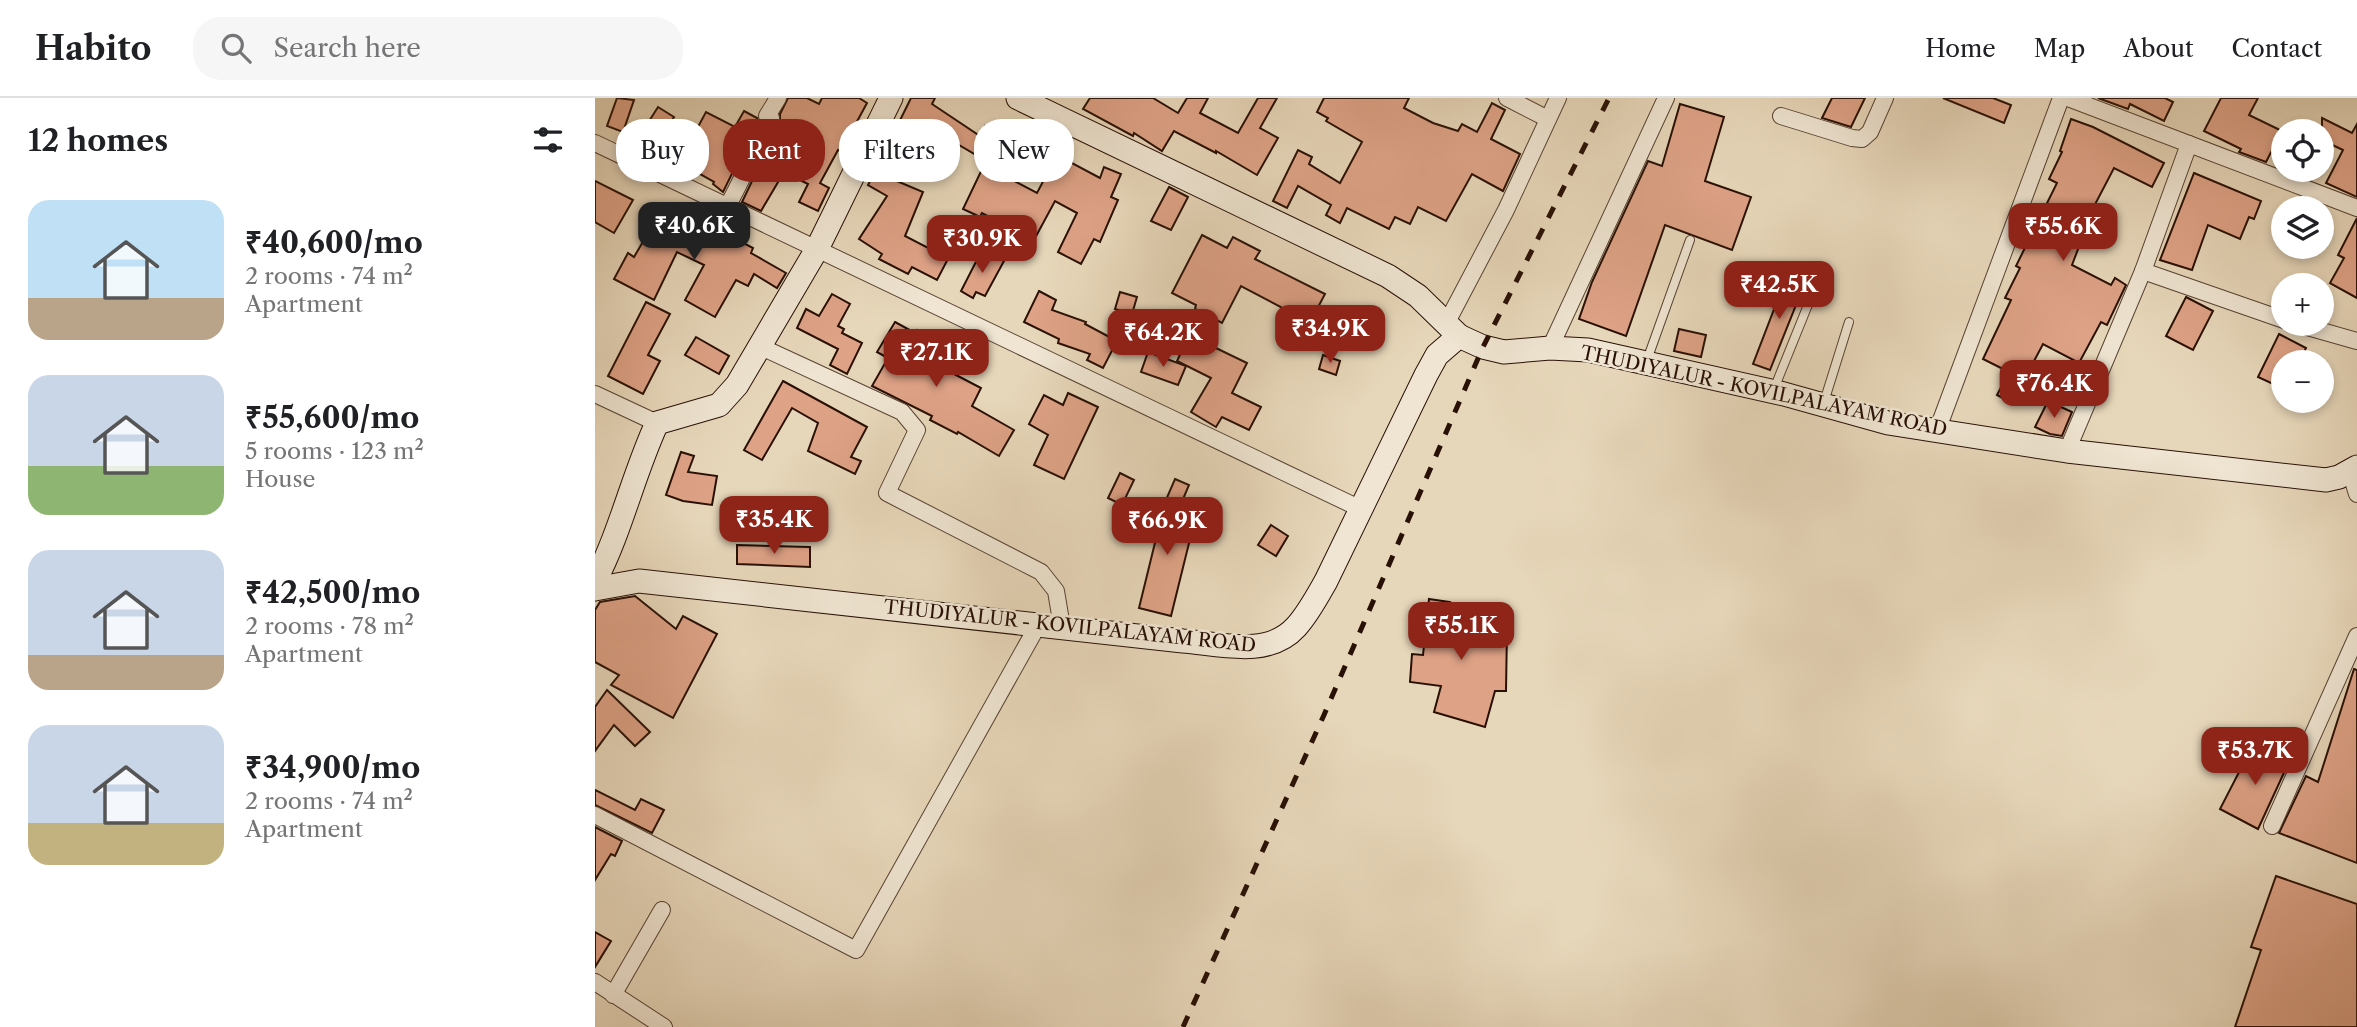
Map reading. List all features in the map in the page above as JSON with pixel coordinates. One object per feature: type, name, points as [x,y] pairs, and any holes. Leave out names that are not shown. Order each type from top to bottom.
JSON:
[{"type":"main road","points":[[595,581],[608,557],[657,423],[719,405],[737,385],[817,249],[891,98]]},
{"type":"main road","points":[[1018,98],[1388,275],[1418,296],[1452,330]]},
{"type":"main road","name":"THUDIYALUR - KOVILPALAYAM ROAD","points":[[595,589],[639,581],[1251,647],[1278,642],[1296,628],[1326,582],[1426,375],[1452,330],[1483,347],[1504,352],[1550,348],[1588,350],[1773,391],[1888,423],[1937,431],[2067,451],[2326,480],[2354,469]]},
{"type":"street","points":[[727,207],[748,168],[771,118],[767,116],[778,98]]},
{"type":"street","points":[[1507,98],[1548,118]]},
{"type":"street","points":[[1452,330],[1558,98]]},
{"type":"street","points":[[1550,348],[1666,98]]},
{"type":"street","points":[[1781,116],[1863,139],[1870,131],[1885,98]]},
{"type":"street","points":[[1937,431],[2061,98]]},
{"type":"street","points":[[2068,98],[2357,208]]},
{"type":"street","points":[[595,144],[1361,509]]},
{"type":"street","points":[[2067,451],[2143,271],[2189,144]]},
{"type":"street","points":[[2143,271],[2271,315]]},
{"type":"street","points":[[2334,334],[2357,341]]},
{"type":"street","points":[[759,346],[902,412],[917,430],[887,493],[1041,572],[1056,591],[1062,627]]},
{"type":"street","points":[[595,394],[657,423]]},
{"type":"street","points":[[2354,469],[2357,494]]},
{"type":"street","points":[[595,815],[856,950],[1038,625]]},
{"type":"street","points":[[2272,826],[2357,636]]},
{"type":"street","points":[[613,995],[662,910]]},
{"type":"street","points":[[595,982],[664,1027]]},
{"type":"lane","points":[[1646,363],[1690,240]]},
{"type":"lane","points":[[1773,391],[1812,295]]},
{"type":"lane","points":[[1823,405],[1849,322]]},
{"type":"building","points":[[617,98],[634,100],[627,119],[616,119],[616,129],[607,126]]},
{"type":"building","points":[[788,98],[807,98],[819,104],[822,98],[859,98],[867,103],[858,119],[839,119],[839,150],[825,174],[825,119],[780,119]]},
{"type":"building","points":[[911,98],[935,98],[932,104],[954,119],[901,119]]},
{"type":"building","points":[[1090,98],[1153,98],[1178,113],[1187,98],[1208,98],[1200,113],[1238,133],[1258,98],[1277,98],[1260,128],[1278,138],[1257,175],[1174,131],[1162,151],[1134,133],[1133,136],[1083,109]]},
{"type":"building","points":[[1324,98],[1409,98],[1404,108],[1433,123],[1458,131],[1462,124],[1477,132],[1492,103],[1505,110],[1491,139],[1520,154],[1503,191],[1472,174],[1446,221],[1418,207],[1410,224],[1395,217],[1389,229],[1347,208],[1340,223],[1326,215],[1331,205],[1298,186],[1287,208],[1273,201],[1298,150],[1312,157],[1309,164],[1340,183],[1362,142],[1326,121],[1328,118],[1317,112]]},
{"type":"building","points":[[1832,98],[1865,98],[1851,127],[1822,118]]},
{"type":"building","points":[[1943,98],[1993,98],[2011,105],[2004,123]]},
{"type":"building","points":[[2098,98],[2165,98],[2173,102],[2164,121],[2130,104],[2128,109]]},
{"type":"building","points":[[2221,98],[2258,98],[2249,115],[2271,126],[2271,152],[2266,162],[2239,152],[2241,149],[2204,131]]},
{"type":"building","points":[[1680,104],[1724,117],[1705,181],[1751,197],[1732,250],[1665,225],[1626,336],[1579,319],[1592,282],[1648,161],[1662,166]]},
{"type":"building","points":[[658,107],[674,117],[673,119],[650,119]]},
{"type":"building","points":[[744,111],[757,119],[740,119]]},
{"type":"building","points":[[706,112],[723,121],[723,182],[728,182],[723,192],[709,179],[709,119],[702,119]]},
{"type":"building","points":[[2071,119],[2093,127],[2164,163],[2152,187],[2114,168],[2079,235],[2083,236],[2072,265],[2111,285],[2115,278],[2126,285],[2107,325],[2101,322],[2079,363],[2043,344],[2025,378],[2049,386],[2043,402],[2020,394],[2014,404],[1997,395],[2009,372],[1983,359],[2011,300],[2005,298],[2020,268],[2016,266],[2057,183],[2049,179],[2062,152],[2060,151]]},
{"type":"building","points":[[960,123],[974,132],[974,154],[960,146]]},
{"type":"building","points":[[2334,124],[2352,133],[2357,124],[2357,197],[2326,183],[2334,182],[2334,167],[2343,150],[2334,146]]},
{"type":"building","points":[[1074,164],[1100,178],[1104,167],[1121,174],[1111,197],[1118,200],[1100,242],[1094,239],[1081,264],[1058,252],[1077,213],[1055,201],[1034,240],[982,213],[980,217],[963,209],[976,182],[1016,182],[1037,193],[1043,182],[1074,182]]},
{"type":"building","points":[[2194,173],[2261,201],[2254,219],[2249,217],[2240,239],[2208,225],[2192,270],[2160,260]]},
{"type":"building","points":[[595,181],[633,200],[614,233],[595,222]]},
{"type":"building","points":[[752,182],[778,182],[761,211],[742,202]]},
{"type":"building","points":[[804,182],[821,182],[829,188],[818,211],[799,202],[808,184]]},
{"type":"building","points":[[869,182],[899,182],[923,192],[905,236],[928,248],[930,244],[950,255],[937,280],[912,267],[908,274],[879,259],[882,254],[859,239],[887,196],[868,185]]},
{"type":"building","points":[[1169,187],[1188,197],[1171,230],[1151,221]]},
{"type":"building","points":[[665,204],[682,213],[679,217],[731,243],[734,238],[753,248],[751,253],[786,273],[777,288],[754,274],[748,286],[736,280],[715,317],[685,300],[704,265],[677,252],[654,300],[614,279],[628,253],[634,257]]},
{"type":"building","points":[[2357,218],[2357,298],[2334,285],[2334,276],[2344,258],[2338,255]]},
{"type":"building","points":[[1202,235],[1227,248],[1233,237],[1260,251],[1255,259],[1325,294],[1305,332],[1287,323],[1292,313],[1241,286],[1222,323],[1172,293]]},
{"type":"building","points":[[982,250],[1004,261],[985,296],[976,292],[973,298],[961,291]]},
{"type":"building","points":[[1788,273],[1806,280],[1770,370],[1753,364]]},
{"type":"building","points":[[1039,291],[1056,300],[1052,310],[1086,322],[1085,324],[1117,341],[1103,368],[1087,360],[1090,354],[1058,343],[1059,339],[1024,322]]},
{"type":"building","points":[[1120,292],[1137,297],[1132,314],[1115,309]]},
{"type":"building","points":[[832,294],[850,304],[838,326],[844,329],[842,333],[862,343],[847,374],[830,365],[838,349],[797,328],[806,309],[819,316]]},
{"type":"building","points":[[2186,297],[2213,311],[2193,350],[2166,336]]},
{"type":"building","points":[[646,302],[670,314],[648,355],[660,361],[643,394],[608,376]]},
{"type":"building","points":[[895,322],[943,343],[933,363],[981,388],[972,406],[1014,430],[999,456],[958,432],[957,434],[930,420],[932,416],[872,386],[888,358],[877,352]]},
{"type":"building","points":[[1679,329],[1706,335],[1701,357],[1674,351]]},
{"type":"building","points":[[1189,335],[1247,363],[1232,393],[1261,407],[1249,430],[1222,417],[1216,427],[1191,412],[1211,378],[1177,361]]},
{"type":"building","points":[[2278,336],[2306,348],[2305,350],[2271,350]]},
{"type":"building","points":[[696,337],[729,356],[719,374],[685,355]]},
{"type":"building","points":[[2271,350],[2271,383],[2258,377]]},
{"type":"building","points":[[1148,352],[1186,366],[1178,385],[1141,372]]},
{"type":"building","points":[[1323,355],[1340,361],[1336,375],[1319,369]]},
{"type":"building","points":[[783,381],[867,427],[851,457],[861,461],[855,474],[808,451],[818,423],[792,408],[762,460],[744,450]]},
{"type":"building","points":[[1068,393],[1098,407],[1064,479],[1034,465],[1048,435],[1029,424],[1044,395],[1063,405]]},
{"type":"building","points":[[2048,401],[2072,412],[2062,436],[2035,427]]},
{"type":"building","points":[[681,452],[694,456],[688,472],[717,476],[712,505],[683,501],[666,495]]},
{"type":"building","points":[[1120,473],[1134,480],[1122,505],[1108,498]]},
{"type":"building","points":[[1175,479],[1189,485],[1170,530],[1191,535],[1171,616],[1139,608],[1162,509]]},
{"type":"building","points":[[1271,525],[1288,536],[1276,556],[1258,545]]},
{"type":"building","points":[[737,545],[810,547],[810,567],[737,564]]},
{"type":"building","points":[[635,596],[676,629],[683,616],[717,634],[673,718],[611,685],[619,675],[595,662],[595,610],[600,602]]},
{"type":"building","points":[[1429,599],[1450,602],[1449,606],[1477,611],[1475,627],[1507,628],[1506,691],[1495,691],[1485,727],[1434,712],[1441,686],[1410,682],[1412,654],[1423,655]]},
{"type":"building","points":[[2354,669],[2357,670],[2357,863],[2279,833],[2306,776],[2318,782]]},
{"type":"building","points":[[607,690],[650,732],[635,746],[614,725],[595,751],[595,707]]},
{"type":"building","points":[[2253,745],[2288,764],[2258,829],[2220,809]]},
{"type":"building","points":[[595,790],[635,810],[641,799],[664,810],[652,833],[595,805]]},
{"type":"building","points":[[595,827],[622,841],[615,856],[611,854],[595,880]]},
{"type":"building","points":[[2276,876],[2357,904],[2357,1027],[2235,1027],[2261,950],[2251,947]]},
{"type":"building","points":[[595,932],[611,941],[595,967]]},
{"type":"railway","points":[[1183,1027],[1324,715],[1483,347],[1609,98]]}]
